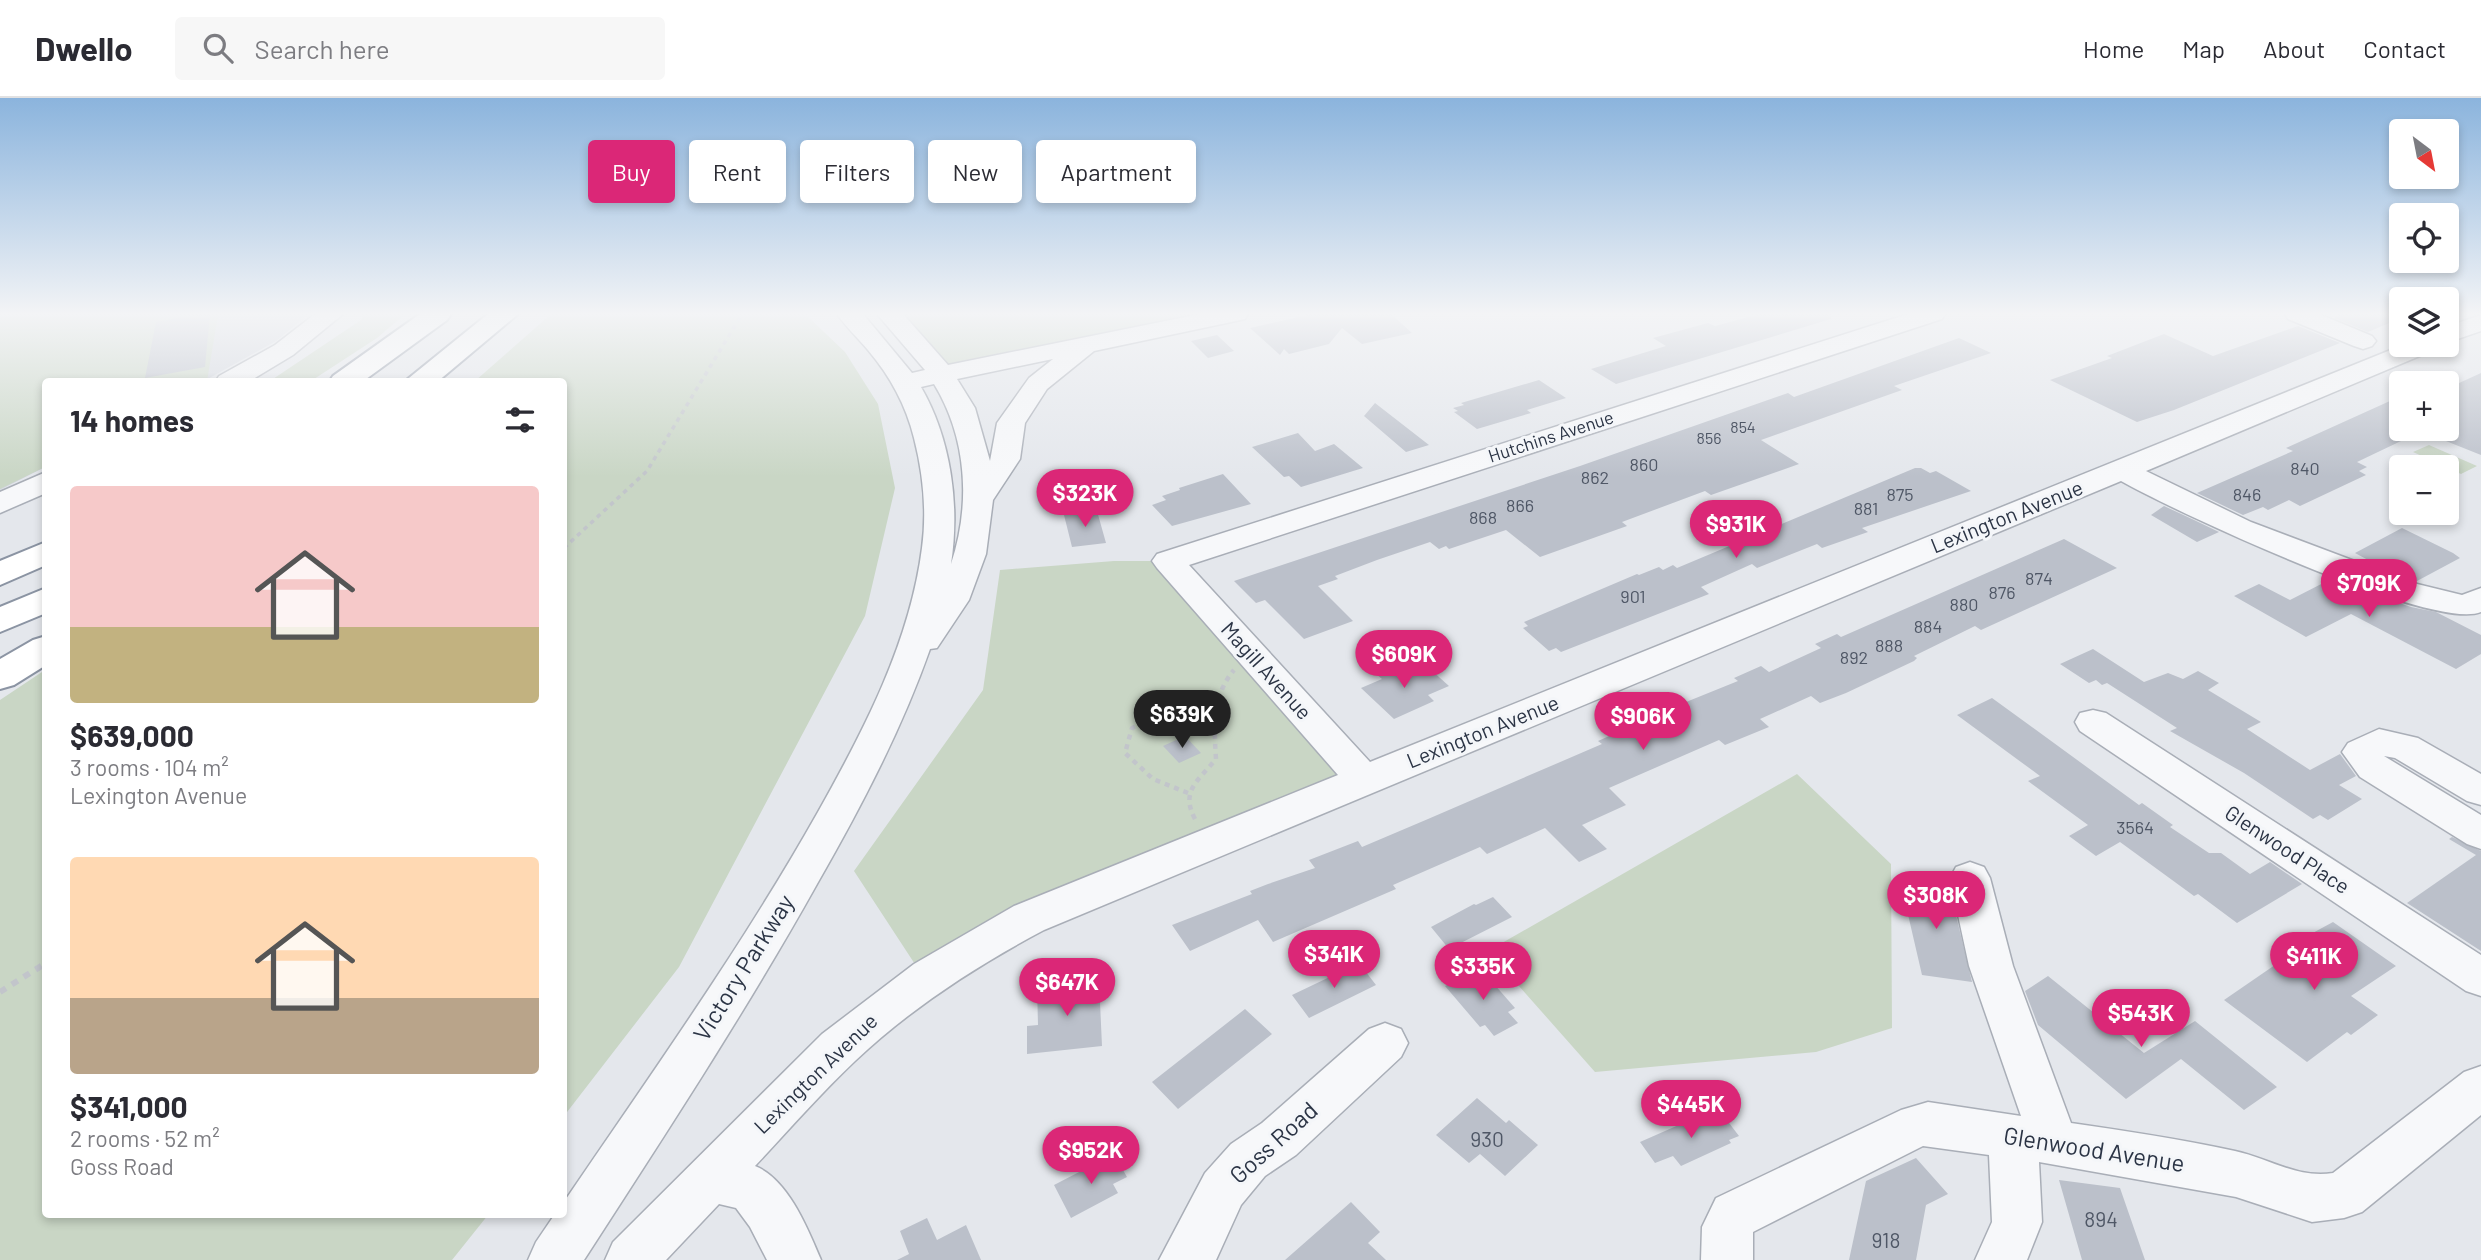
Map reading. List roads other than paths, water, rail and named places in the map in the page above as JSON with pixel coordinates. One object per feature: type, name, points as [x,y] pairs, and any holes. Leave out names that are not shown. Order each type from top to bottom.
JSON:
[{"type":"highway","points":[[0,574],[42,554]]},
{"type":"highway","points":[[0,621],[42,601]]},
{"type":"highway","points":[[0,676],[42,650]]},
{"type":"street","points":[[235,378],[252,368]]},
{"type":"street","name":"Victory Parkway","points":[[554,1260],[751,959],[816,853],[874,743],[909,663],[933,574],[938,547],[939,511],[935,473],[924,427],[906,383],[894,368]]},
{"type":"street","name":"Victory Parkway","points":[[909,663],[953,600],[971,549],[981,497],[972,435],[960,405],[936,368]]},
{"type":"street","points":[[906,383],[969,368]]},
{"type":"street","points":[[981,497],[1006,459],[1011,424],[1038,384],[1058,368]]},
{"type":"street","name":"Hutchins Avenue","points":[[1168,561],[1765,368]]},
{"type":"street","name":"Lexington Avenue","points":[[631,1260],[838,1048],[924,978],[976,946],[1029,919],[2122,470],[2359,368]]},
{"type":"street","points":[[2122,470],[2151,487],[2309,557],[2424,598],[2474,602]]},
{"type":"street","points":[[0,503],[42,483]]},
{"type":"street","name":"Magill Avenue","points":[[1168,561],[1364,780]]},
{"type":"street","name":"Glenwood Place","points":[[2093,722],[2481,978]]},
{"type":"street","points":[[2481,791],[2405,747],[2379,742],[2361,752],[2373,768],[2481,834]]},
{"type":"street","points":[[1970,878],[2034,1139],[2018,1190],[2017,1222],[2001,1260]]},
{"type":"street","name":"Goss Road","points":[[1185,1260],[1196,1246],[1223,1189],[1248,1160],[1279,1139],[1385,1043]]},
{"type":"street","name":"Glenwood Avenue","points":[[1727,1260],[1727,1227],[1734,1215],[1918,1125],[1928,1124],[2034,1139],[2240,1175],[2282,1192],[2305,1198],[2326,1199],[2344,1195],[2481,1087]]},
{"type":"street","points":[[711,1179],[751,1188],[768,1210],[795,1260]]}]
